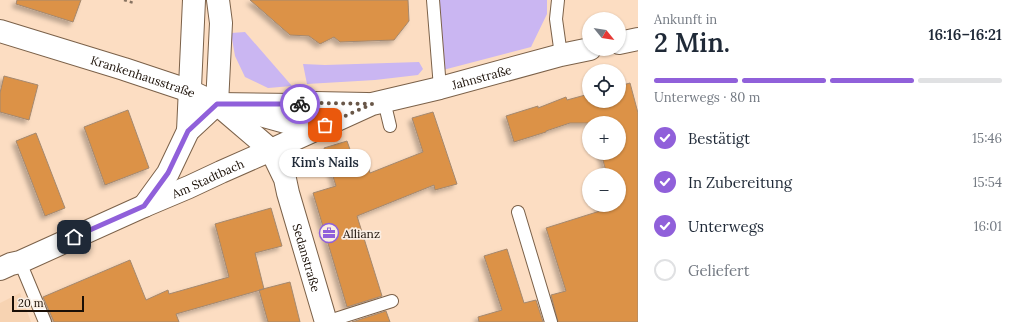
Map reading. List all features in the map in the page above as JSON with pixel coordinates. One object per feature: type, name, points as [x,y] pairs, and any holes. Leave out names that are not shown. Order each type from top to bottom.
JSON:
[{"type":"street","name":"Am Stadtbach","points":[[188,131],[194,0]]},
{"type":"street","points":[[217,104],[221,23],[218,0]]},
{"type":"street","name":"Krankenhausstraße","points":[[0,31],[190,91],[217,104],[271,150],[285,179],[288,193]]},
{"type":"street","points":[[626,42],[638,39]]},
{"type":"street","name":"Jahnstraße","points":[[271,150],[378,102],[440,88],[582,51]]},
{"type":"street","name":"Jahnstraße","points":[[290,113],[315,103],[378,102]]},
{"type":"street","name":"Am Stadtbach","points":[[144,206],[168,173],[188,131],[217,104]]},
{"type":"street","name":"Jahnstraße","points":[[217,104],[290,113],[314,130]]},
{"type":"street","points":[[271,150],[290,113]]},
{"type":"street","name":"Am Stadtbach","points":[[10,266],[271,150]]},
{"type":"street","name":"Sedanstraße","points":[[288,193],[326,322]]},
{"type":"lane","points":[[433,0],[440,88]]},
{"type":"lane","points":[[558,0],[556,19],[561,55]]},
{"type":"lane","points":[[378,102],[390,126]]},
{"type":"lane","points":[[518,212],[551,322]]},
{"type":"lane","points":[[10,266],[45,322]]},
{"type":"lane","points":[[326,322],[392,300]]},
{"type":"path","points":[[124,0],[134,3]]},
{"type":"shaded area","points":[[438,0],[547,0],[547,14],[531,47],[443,70]]},
{"type":"shaded area","points":[[245,32],[292,86],[268,88],[245,77],[235,56],[231,33]]},
{"type":"shaded area","points":[[419,62],[423,69],[418,75],[375,80],[307,84],[303,64],[325,65]]},
{"type":"shaded area","points":[[20,293],[31,322],[0,322],[0,303]]},
{"type":"building","points":[[17,0],[81,0],[73,22],[16,4]]},
{"type":"building","points":[[250,0],[408,0],[409,21],[394,40],[340,42],[334,37],[320,44],[309,36],[290,35]]},
{"type":"building","points":[[4,76],[38,85],[29,120],[0,112],[0,93]]},
{"type":"building","points":[[630,83],[638,113],[638,322],[558,322],[551,295],[566,291],[546,228],[597,212],[626,212],[626,168],[605,168],[603,160],[626,160],[626,116],[582,116],[582,123],[570,123],[514,142],[506,116],[538,106],[538,108],[566,97],[567,100],[582,96],[582,108],[626,108],[626,84]]},
{"type":"building","points":[[128,110],[149,168],[105,185],[84,127]]},
{"type":"building","points":[[433,112],[457,184],[435,190],[434,185],[357,216],[382,296],[347,307],[313,193],[336,186],[324,148],[347,141],[353,158],[364,154],[370,173],[423,152],[412,118]]},
{"type":"building","points":[[36,133],[65,208],[45,216],[16,141]]},
{"type":"building","points":[[271,208],[282,246],[255,253],[264,289],[176,314],[179,322],[54,322],[43,297],[130,260],[146,300],[168,290],[169,294],[229,277],[215,224]]},
{"type":"building","points":[[507,249],[524,303],[536,300],[543,322],[479,322],[478,317],[502,310],[484,256]]},
{"type":"building","points":[[290,282],[300,322],[268,322],[259,290]]},
{"type":"building","points":[[386,311],[390,322],[352,322]]},
{"type":"way so far","points":[[300,104],[372,104],[325,125]]},
{"type":"place","name":"Kim's Nails","points":[[325,125]]},
{"type":"place","name":"Allianz","points":[[329,233]]},
{"type":"route","points":[[74,237],[144,206],[168,173],[188,131],[217,104],[300,104]]}]
